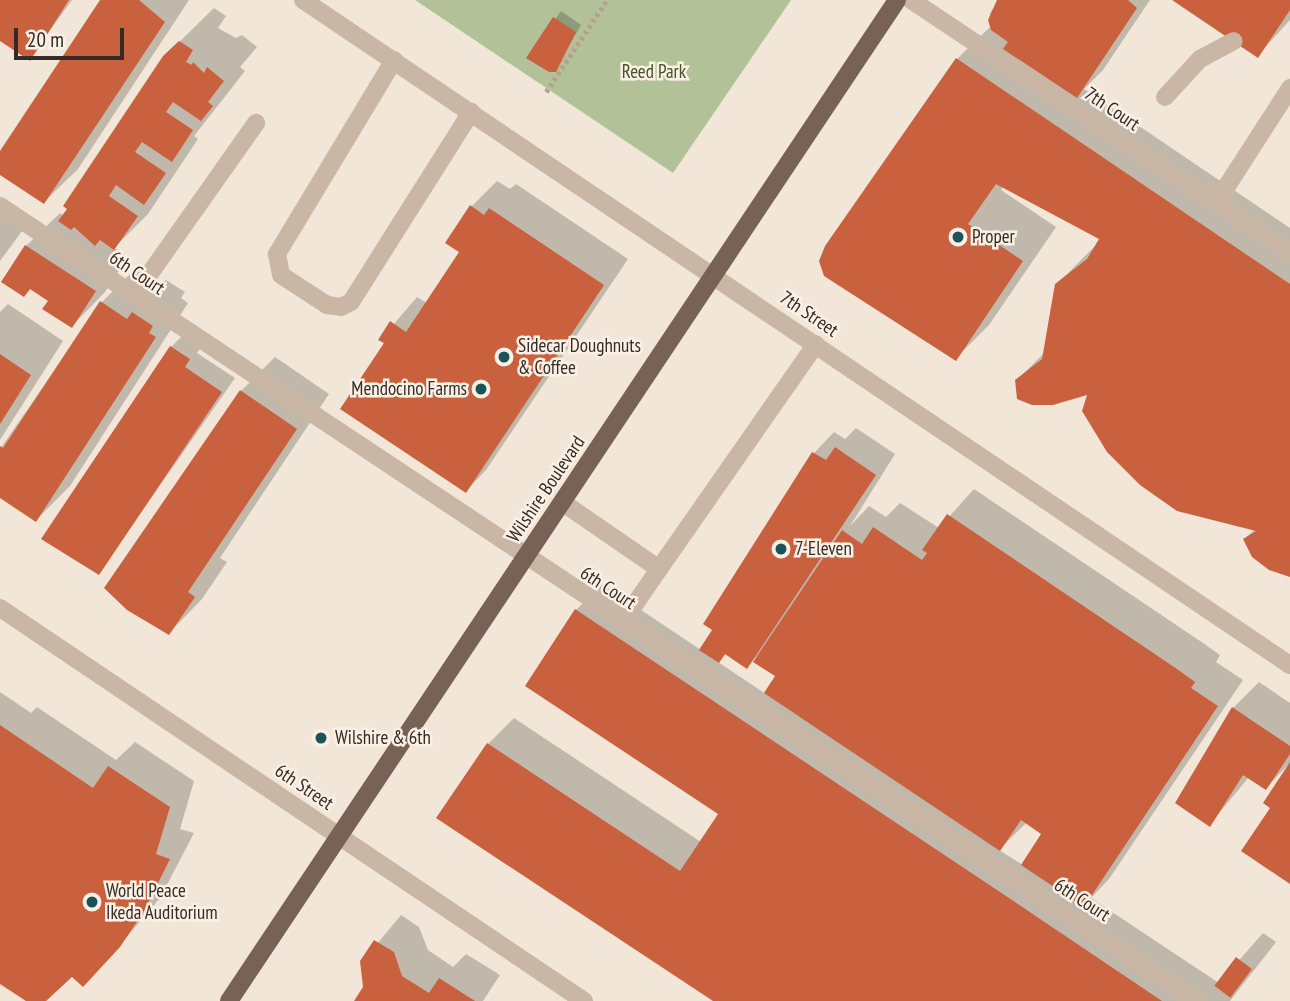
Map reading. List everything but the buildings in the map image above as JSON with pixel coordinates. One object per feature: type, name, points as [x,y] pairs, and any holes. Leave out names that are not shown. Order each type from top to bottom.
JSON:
[{"type":"main road","name":"Wilshire Boulevard","points":[[229,1001],[897,0]]},
{"type":"street","name":"7th Street","points":[[303,0],[1290,665]]},
{"type":"street","name":"7th Court","points":[[911,0],[1290,253]]},
{"type":"street","points":[[1165,97],[1200,59],[1234,41]]},
{"type":"street","points":[[394,60],[277,254],[281,275],[327,305],[341,307],[351,302],[471,112]]},
{"type":"street","points":[[1216,203],[1290,88]]},
{"type":"street","points":[[134,296],[256,123]]},
{"type":"street","name":"6th Court","points":[[0,206],[525,558],[1197,1001]]},
{"type":"street","points":[[622,622],[816,344]]},
{"type":"street","points":[[562,502],[659,569]]},
{"type":"street","name":"6th Street","points":[[0,608],[584,1001]]},
{"type":"path","points":[[546,92],[607,0]]},
{"type":"green space","name":"Reed Park","points":[[415,0],[791,0],[673,173]]},
{"type":"place","name":"Proper","points":[[958,237]]},
{"type":"place","name":"Sidecar Doughnuts & Coffee","points":[[504,357]]},
{"type":"place","name":"Mendocino Farms","points":[[481,389]]},
{"type":"place","name":"7-Eleven","points":[[781,549]]},
{"type":"place","name":"Wilshire & 6th","points":[[321,738]]},
{"type":"place","name":"World Peace Ikeda Auditorium","points":[[92,902]]}]
